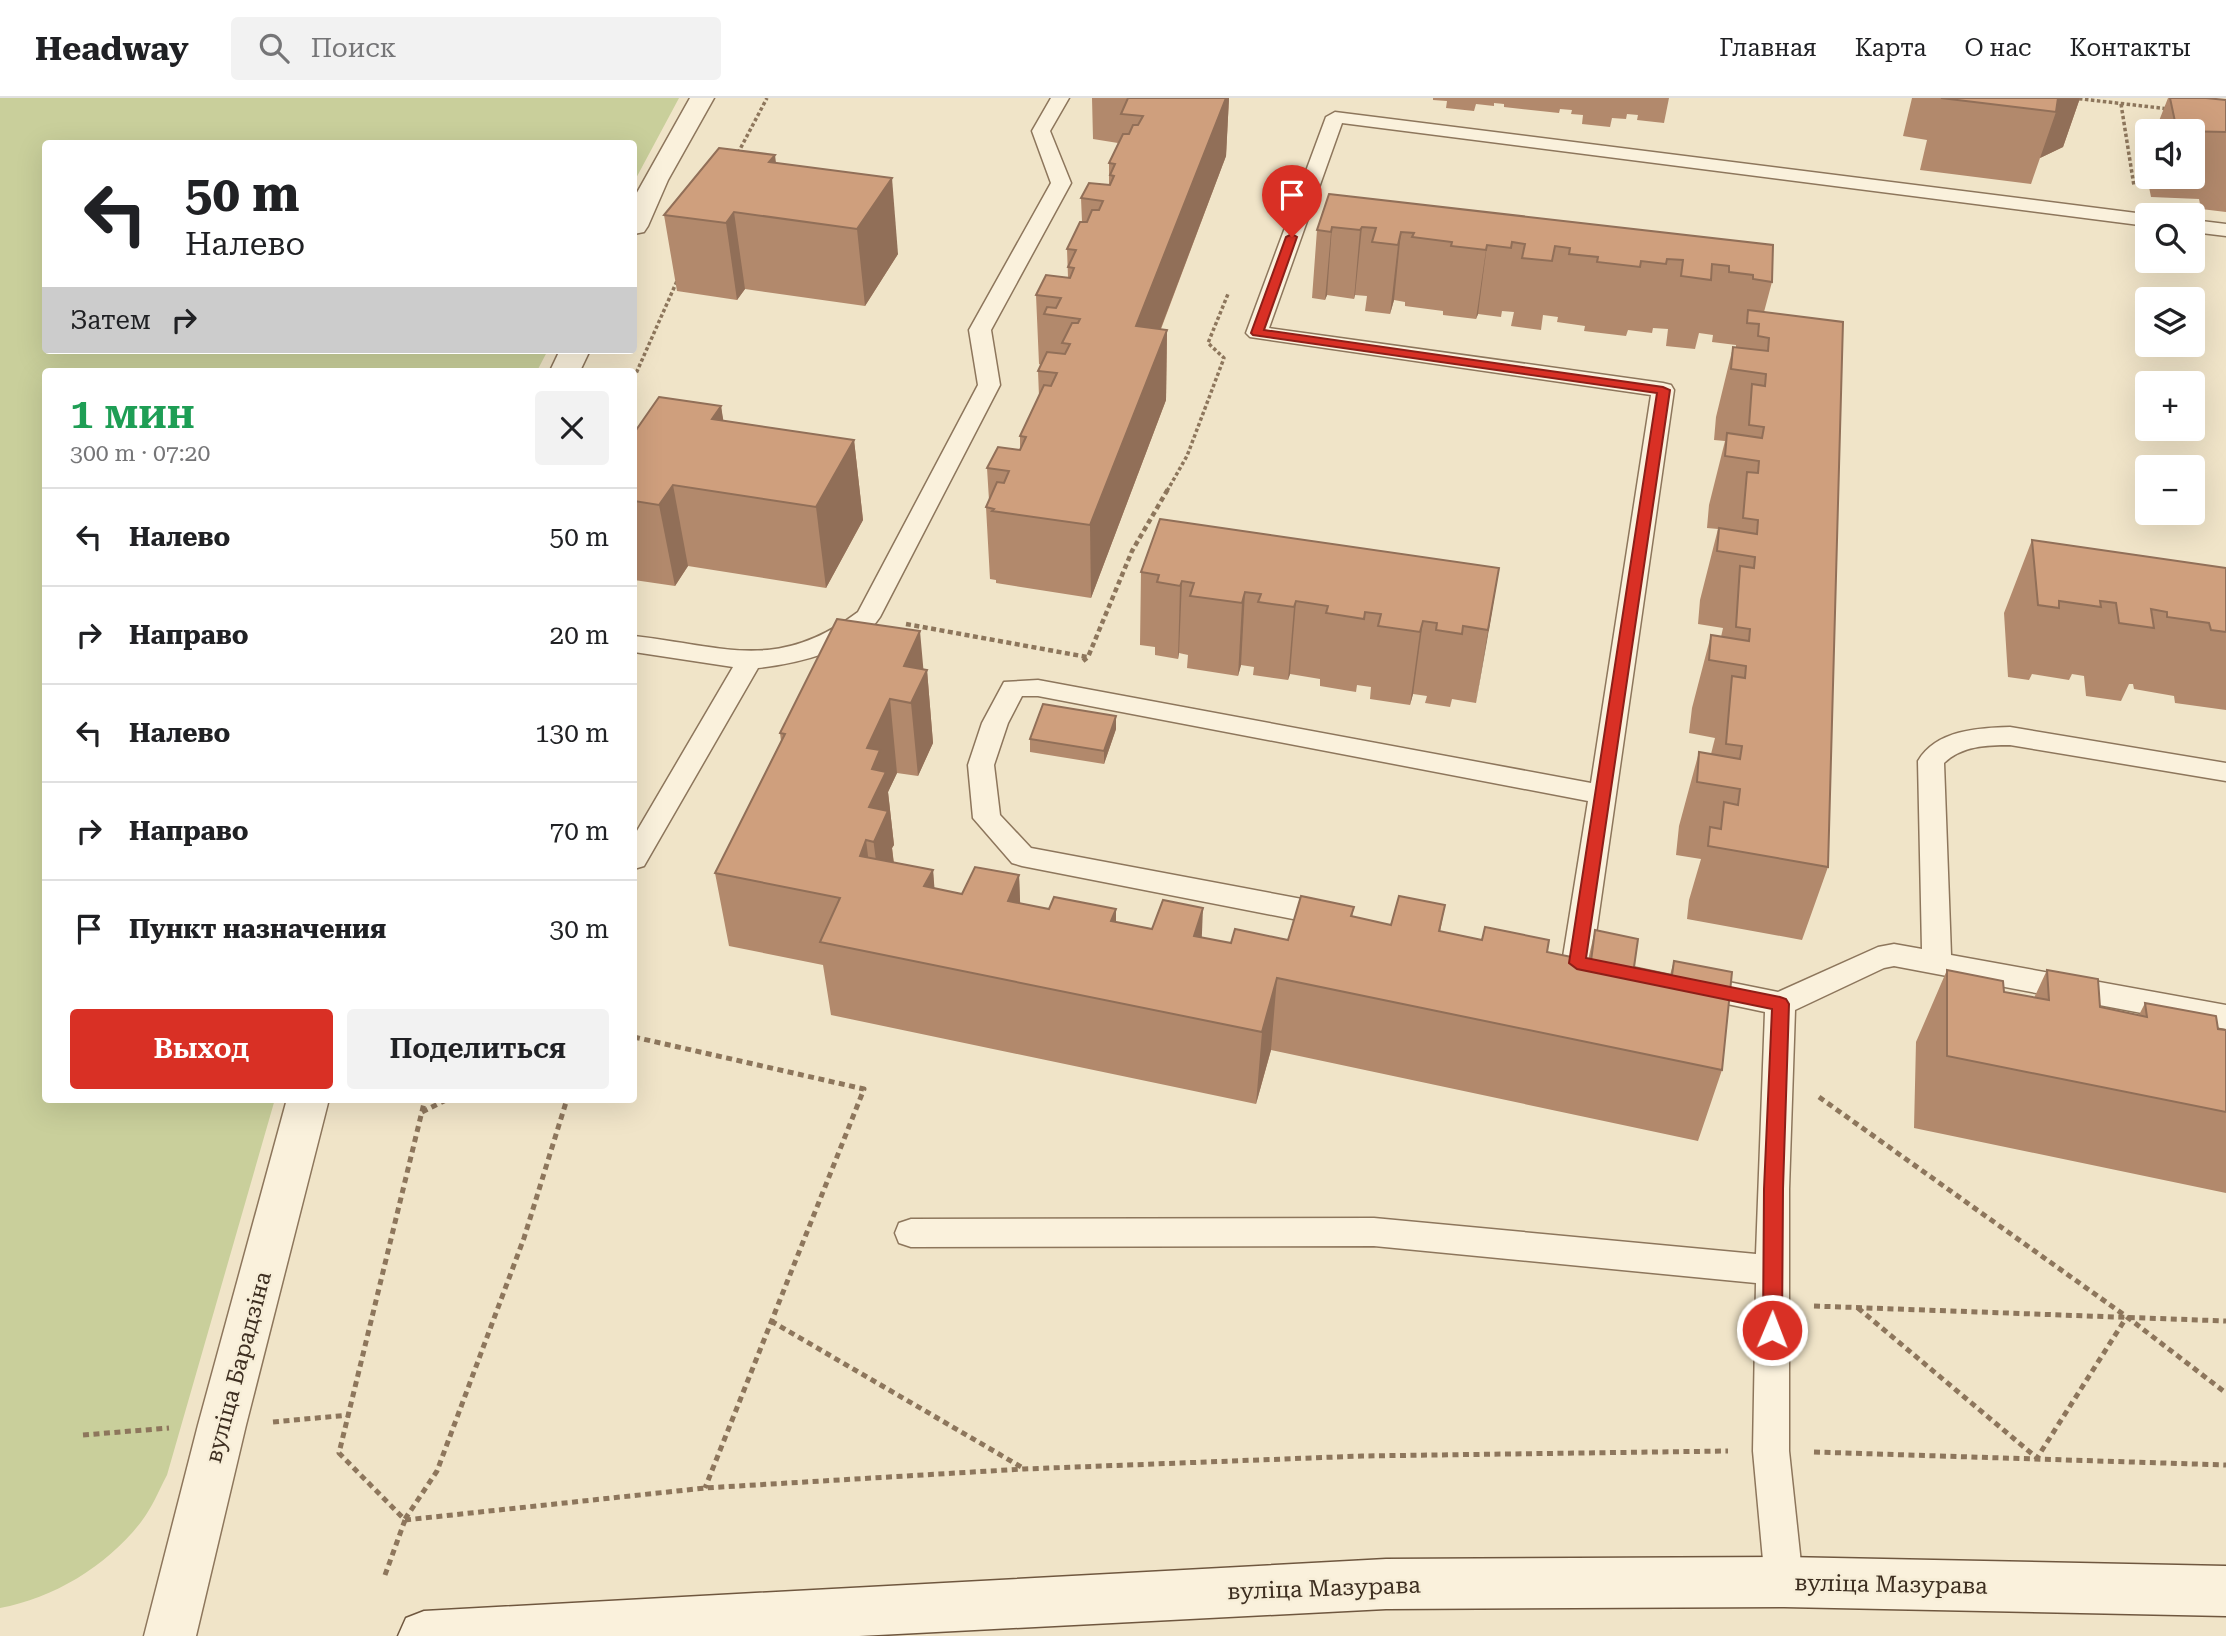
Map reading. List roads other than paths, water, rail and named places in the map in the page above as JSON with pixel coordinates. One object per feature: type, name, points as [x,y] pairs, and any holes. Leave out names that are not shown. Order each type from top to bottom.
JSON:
[{"type":"main road","points":[[637,219],[655,180],[702,98]]},
{"type":"main road","name":"вуліца Барадзіна","points":[[170,1636],[222,1425],[307,1103]]},
{"type":"main road","name":"вуліца Мазурава","points":[[424,1636],[1386,1584],[1784,1582],[2226,1591]]},
{"type":"lane","points":[[637,644],[749,661],[798,654],[820,647],[849,633],[868,617],[989,385],[980,330],[1061,183],[1041,131],[1060,98]]},
{"type":"lane","points":[[1632,974],[1564,960],[1603,795],[1663,390],[1257,333],[1335,117],[2135,218]]},
{"type":"lane","points":[[2205,227],[2226,230]]},
{"type":"lane","points":[[637,854],[749,661]]},
{"type":"lane","points":[[1361,921],[1022,856],[987,818],[981,765],[995,723],[1013,688],[1038,688],[1603,795]]},
{"type":"lane","points":[[1937,961],[1931,761],[1940,749],[1978,736],[2010,736],[2226,772]]},
{"type":"lane","points":[[1672,982],[1780,1004],[1878,958],[1901,956],[2226,1017]]},
{"type":"lane","points":[[1780,1004],[1771,1451],[1784,1582]]},
{"type":"lane","points":[[911,1233],[1374,1232],[1773,1270]]}]
